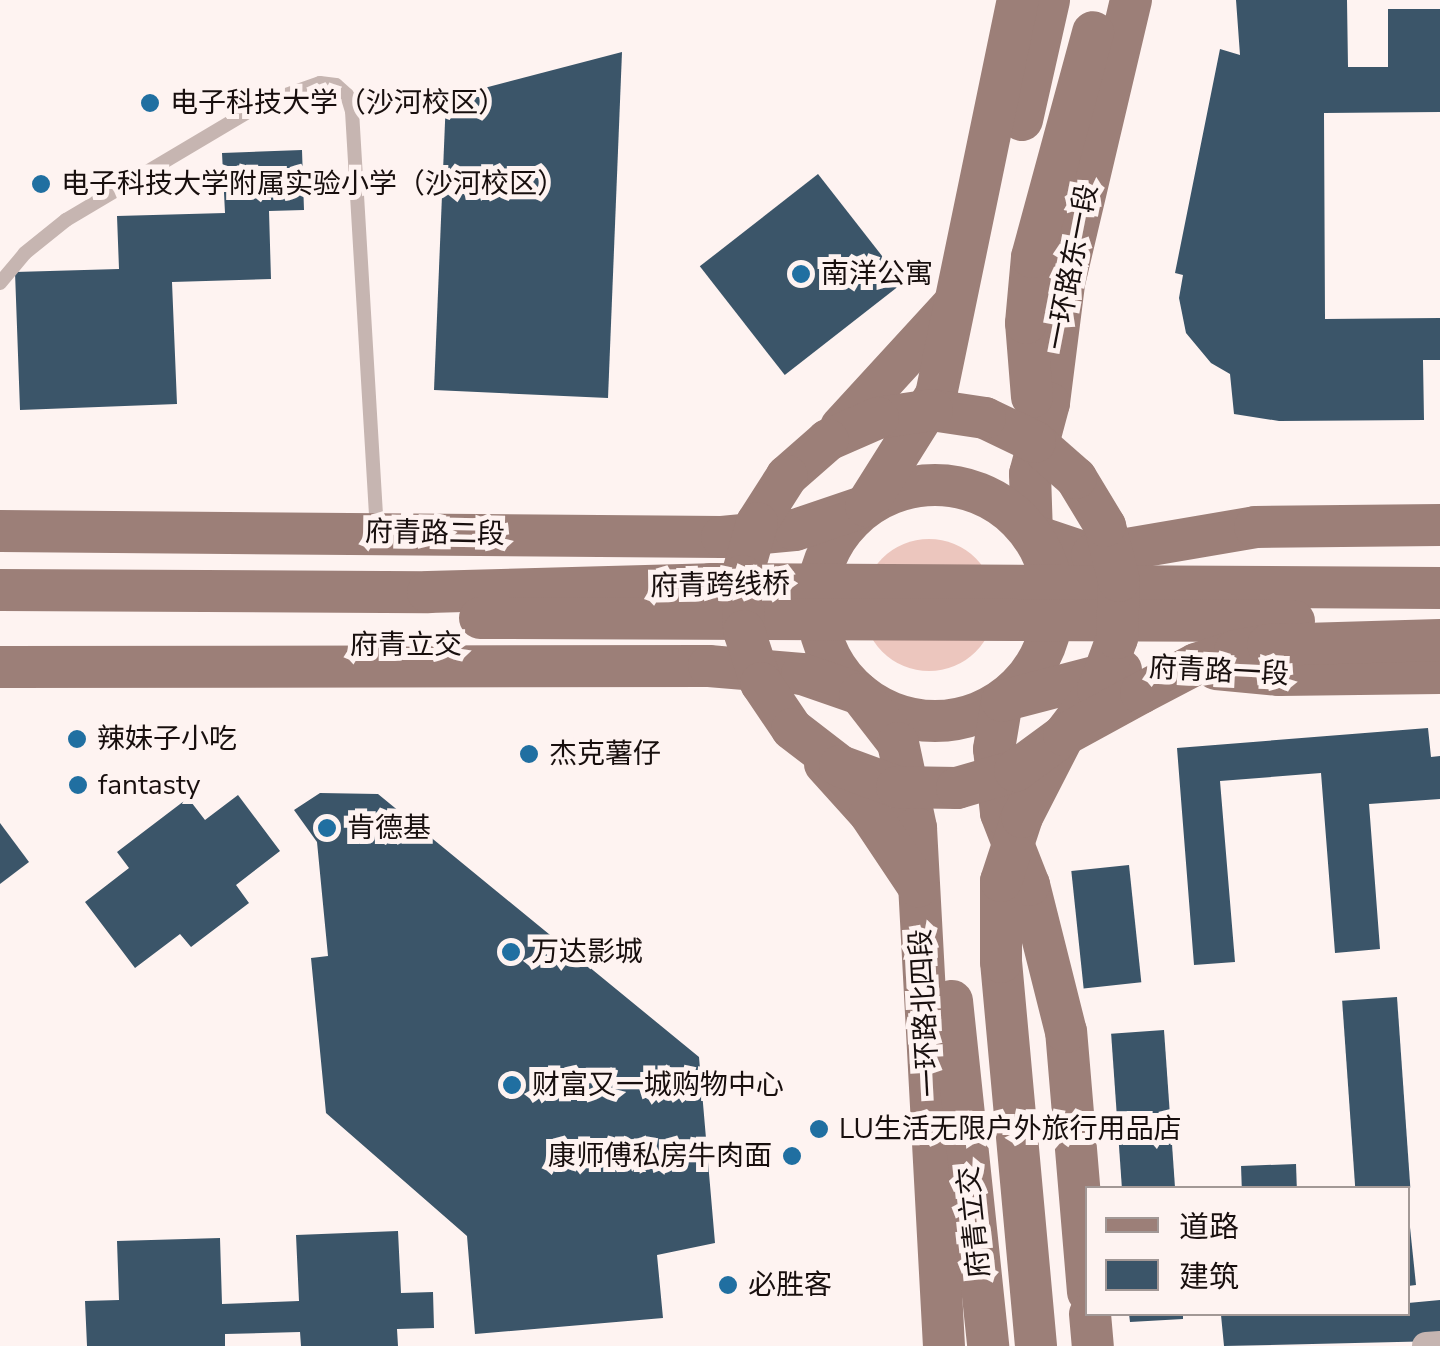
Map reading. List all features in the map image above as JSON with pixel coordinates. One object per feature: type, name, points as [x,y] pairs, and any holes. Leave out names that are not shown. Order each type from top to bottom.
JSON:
[{"type":"main road","points":[[860,694],[836,667],[821,634],[817,598],[823,563],[840,532],[866,506],[936,395],[1018,0]]},
{"type":"main road","points":[[0,560],[570,567],[655,548],[747,502],[828,440],[938,326],[980,266],[1002,206],[1049,0]]},
{"type":"main road","name":"府青立交","points":[[1036,1346],[1001,962],[1001,880],[1022,817],[1064,736],[1098,690],[1117,638],[1119,581],[1105,526],[1031,395],[1026,323],[1032,257],[1101,0]]},
{"type":"main road","name":"一环路东一段","points":[[1032,535],[1030,474],[1049,403],[1064,284],[1131,0]]},
{"type":"main road","name":"府青立交","points":[[988,1346],[949,966],[925,898],[870,814],[792,729],[761,683],[744,631],[742,576],[757,523],[786,476],[828,440],[878,418],[932,410],[986,418],[1035,442],[1136,529],[1186,552],[1280,562],[1440,561]]},
{"type":"main road","points":[[0,668],[709,666],[802,674],[860,694],[892,713],[930,722],[968,717],[1002,701],[1029,676],[1047,642],[1054,606],[1048,569],[1032,535],[1006,508],[973,490],[936,484],[899,490],[866,506]]},
{"type":"main road","name":"府青路二段","points":[[0,530],[722,537],[795,530],[866,506]]},
{"type":"main road","points":[[1032,535],[1092,556],[1255,526],[1440,525]]},
{"type":"main road","name":"府青跨线桥","points":[[0,590],[428,592],[710,584],[1440,588]]},
{"type":"main road","name":"府青跨线桥","points":[[0,618],[1440,621]]},
{"type":"main road","name":"府青立交","points":[[0,644],[591,645],[654,653],[702,675],[792,729],[840,766],[897,787],[957,788],[1015,771],[1064,736],[1196,664],[1235,651],[1268,644],[1440,640]]},
{"type":"main road","name":"府青路一段","points":[[1002,701],[1152,662],[1279,675],[1440,674]]},
{"type":"main road","name":"一环路北四段","points":[[860,694],[898,742],[916,828],[944,1346]]},
{"type":"main road","points":[[1002,701],[994,750],[1001,813],[1028,885],[1066,1032],[1085,1257]]},
{"type":"main road","points":[[1090,1316],[1093,1346]]},
{"type":"street","points":[[1426,1346],[1440,1344]]},
{"type":"lane","points":[[0,284],[25,253],[66,220],[246,113],[294,90],[320,83],[336,86],[347,94],[352,111],[377,533]]},
{"type":"shaded area","points":[[929,539],[954,544],[976,558],[990,580],[995,605],[990,630],[976,652],[954,666],[929,671],[904,666],[882,652],[868,630],[863,605],[868,580],[882,558],[904,544]]},
{"type":"building","points":[[1236,0],[1347,0],[1348,67],[1388,67],[1388,9],[1440,9],[1440,112],[1324,113],[1325,319],[1440,318],[1440,360],[1423,360],[1424,420],[1279,421],[1234,414],[1230,374],[1211,363],[1186,333],[1179,298],[1183,275],[1175,273],[1220,49],[1240,55]]},
{"type":"building","points":[[622,52],[608,398],[434,390],[446,98]]},
{"type":"building","points":[[302,150],[304,210],[269,211],[271,279],[172,282],[177,404],[20,410],[15,272],[119,269],[117,216],[225,213],[222,153]]},
{"type":"building","name":"南洋公寓","points":[[818,174],[903,283],[785,375],[700,266]]},
{"type":"building","points":[[1428,728],[1431,757],[1440,756],[1440,799],[1369,804],[1380,949],[1335,953],[1321,773],[1220,781],[1235,962],[1194,965],[1177,748]]},
{"type":"building","name":"财富又一城购物中心","points":[[320,793],[378,794],[699,1057],[715,1243],[657,1255],[663,1318],[475,1334],[467,1236],[326,1113],[311,958],[328,956],[317,842],[294,810]]},
{"type":"building","points":[[238,795],[280,851],[236,885],[249,903],[191,947],[180,934],[135,968],[85,902],[129,868],[117,852],[188,798],[205,820]]},
{"type":"building","points":[[0,823],[29,862],[0,884]]},
{"type":"building","points":[[1129,865],[1141,982],[1084,988],[1071,871]]},
{"type":"building","points":[[1397,997],[1410,1188],[1355,1186],[1342,1001]]},
{"type":"building","points":[[1164,1030],[1175,1186],[1122,1186],[1111,1034]]},
{"type":"building","points":[[1296,1164],[1297,1186],[1242,1186],[1241,1166]]},
{"type":"building","points":[[1410,1227],[1416,1285],[1410,1286]]},
{"type":"building","points":[[398,1231],[401,1293],[433,1292],[434,1328],[397,1329],[398,1346],[301,1346],[300,1332],[225,1334],[225,1346],[87,1346],[85,1301],[119,1300],[117,1241],[220,1238],[222,1304],[299,1301],[296,1235]]},
{"type":"building","points":[[1440,1300],[1440,1341],[1224,1346],[1221,1316],[1410,1316],[1410,1303]]},
{"type":"building","points":[[1129,1316],[1183,1316],[1183,1319],[1130,1322]]},
{"type":"place","name":"电子科技大学（沙河校区）","points":[[150,103]]},
{"type":"place","name":"电子科技大学附属实验小学（沙河校区）","points":[[41,184]]},
{"type":"place","name":"南洋公寓","points":[[801,274]]},
{"type":"place","name":"辣妹子小吃","points":[[77,739]]},
{"type":"place","name":"杰克薯仔","points":[[529,754]]},
{"type":"place","name":"fantasty","points":[[78,785]]},
{"type":"place","name":"肯德基","points":[[327,828]]},
{"type":"place","name":"万达影城","points":[[511,952]]},
{"type":"place","name":"财富又一城购物中心","points":[[512,1085]]},
{"type":"place","name":"LU生活无限户外旅行用品店","points":[[819,1129]]},
{"type":"place","name":"康师傅私房牛肉面","points":[[792,1156]]},
{"type":"place","name":"必胜客","points":[[728,1285]]}]
